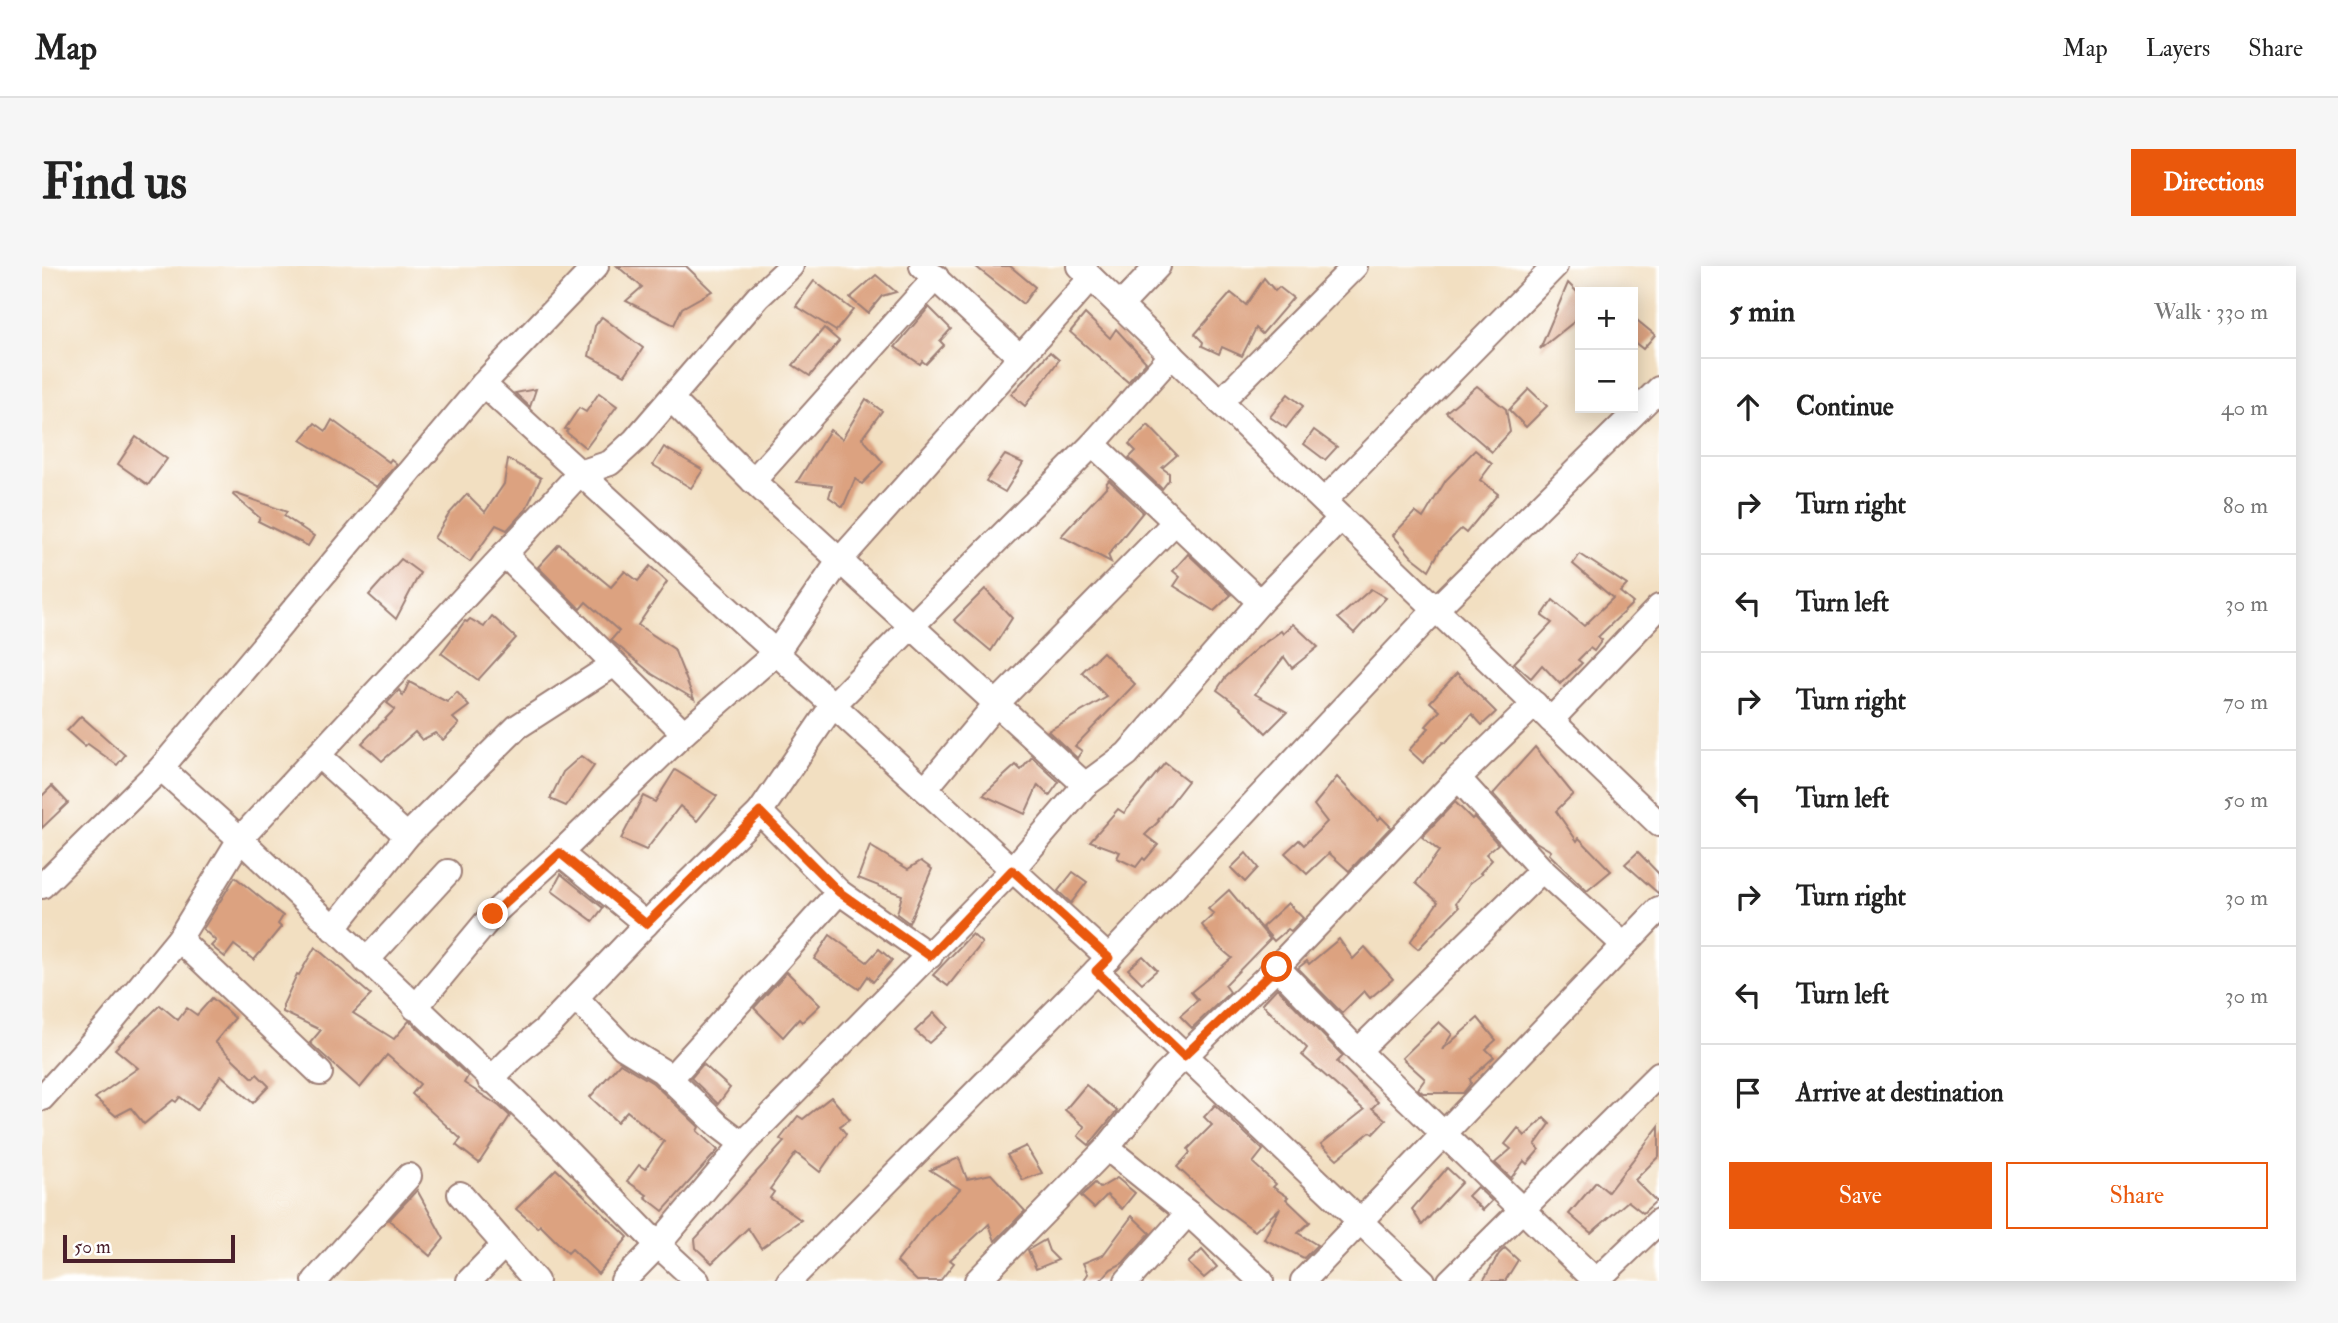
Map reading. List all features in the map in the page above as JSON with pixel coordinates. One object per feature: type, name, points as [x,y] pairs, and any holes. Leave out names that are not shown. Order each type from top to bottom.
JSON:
[{"type":"street","points":[[42,886],[162,768],[483,384],[596,266]]},
{"type":"street","points":[[42,1098],[110,1024],[179,939],[240,839],[580,473],[610,463],[635,440],[758,297],[791,266]]},
{"type":"street","points":[[1120,306],[1158,266]]},
{"type":"street","points":[[1220,402],[1355,266]]},
{"type":"street","points":[[623,1281],[743,1144],[1012,870],[1085,785],[1127,754],[1260,602],[1332,509],[1555,266]]},
{"type":"street","points":[[753,481],[929,272],[1020,358]]},
{"type":"street","points":[[415,1007],[493,914],[684,733],[776,653],[840,560],[1020,358],[1085,272],[1543,712],[1655,813]]},
{"type":"street","points":[[491,1080],[760,812],[833,705],[1093,444],[1172,355]]},
{"type":"street","points":[[483,384],[1012,870],[1184,1056],[1423,1281]]},
{"type":"street","points":[[789,1281],[1102,965],[1436,609],[1659,389]]},
{"type":"street","points":[[671,399],[753,481],[1085,785]]},
{"type":"street","points":[[1093,444],[1260,602]]},
{"type":"street","points":[[925,789],[997,703],[1175,522]]},
{"type":"street","points":[[504,554],[684,733]]},
{"type":"street","points":[[977,1281],[1107,1148],[1164,1076],[1277,967],[1458,778],[1543,712],[1659,607]]},
{"type":"street","points":[[333,929],[407,836],[517,727],[613,665]]},
{"type":"street","points":[[318,755],[407,836]]},
{"type":"street","points":[[162,768],[548,1132],[657,1245],[697,1281]]},
{"type":"street","points":[[1458,778],[1542,870],[1624,945]]},
{"type":"street","points":[[760,812],[839,892],[930,956]]},
{"type":"street","points":[[560,853],[646,924]]},
{"type":"street","points":[[1357,1051],[1542,870]]},
{"type":"street","points":[[366,961],[448,872]]},
{"type":"street","points":[[670,1079],[839,892]]},
{"type":"street","points":[[1303,1281],[1659,909]]},
{"type":"street","points":[[179,939],[320,1073]]},
{"type":"street","points":[[1277,967],[1357,1051],[1596,1281],[1659,1221]]},
{"type":"street","points":[[576,998],[623,1047],[651,1063],[718,1125],[743,1144]]},
{"type":"street","points":[[1450,1281],[1659,1074]]},
{"type":"street","points":[[1107,1148],[1188,1213],[1261,1281]]},
{"type":"street","points":[[314,1281],[409,1176]]},
{"type":"street","points":[[460,1194],[536,1281]]},
{"type":"street","points":[[1127,1281],[1188,1213]]},
{"type":"street","points":[[469,1281],[504,1245]]},
{"type":"building","points":[[617,266],[686,266],[712,291],[682,308],[674,325],[626,301],[642,287]]},
{"type":"building","points":[[975,266],[1010,266],[1035,287],[1023,304]]},
{"type":"building","points":[[876,275],[896,292],[882,296],[868,313],[850,298]]},
{"type":"building","points":[[1264,278],[1275,291],[1279,287],[1293,298],[1262,334],[1256,328],[1242,356],[1222,347],[1219,354],[1202,346],[1203,342],[1195,334],[1231,293],[1246,305]]},
{"type":"building","points":[[814,281],[853,310],[836,331],[796,306]]},
{"type":"building","points":[[1568,283],[1575,290],[1575,321],[1540,349]]},
{"type":"building","points":[[929,307],[951,329],[940,341],[944,345],[926,364],[922,361],[920,364],[895,347]]},
{"type":"building","points":[[1085,314],[1110,338],[1116,329],[1146,362],[1128,382],[1070,332]]},
{"type":"building","points":[[602,317],[643,348],[625,375],[589,356],[595,326]]},
{"type":"building","points":[[1638,321],[1655,335],[1643,349],[1638,345]]},
{"type":"building","points":[[824,328],[839,341],[810,376],[793,365]]},
{"type":"building","points":[[1050,352],[1059,360],[1025,406],[1011,394]]},
{"type":"building","points":[[1477,386],[1506,409],[1510,432],[1492,452],[1446,412]]},
{"type":"building","points":[[536,389],[530,407],[515,393]]},
{"type":"building","points":[[1529,389],[1547,406],[1526,427],[1509,410]]},
{"type":"building","points":[[599,393],[617,406],[586,448],[565,429],[579,408],[586,412]]},
{"type":"building","points":[[1288,394],[1303,406],[1286,428],[1270,417]]},
{"type":"building","points":[[866,399],[882,411],[862,438],[883,462],[862,484],[855,479],[843,507],[829,497],[832,486],[797,482],[830,430],[842,439]]},
{"type":"building","points":[[332,420],[389,462],[391,459],[397,464],[377,487],[301,440],[315,423],[326,431]]},
{"type":"building","points":[[1148,425],[1177,455],[1162,468],[1169,473],[1169,480],[1162,489],[1129,458],[1136,451],[1129,444]]},
{"type":"building","points":[[1314,430],[1337,447],[1325,460],[1304,444]]},
{"type":"building","points":[[136,437],[167,459],[148,485],[118,464]]},
{"type":"building","points":[[664,447],[703,470],[691,488],[653,465]]},
{"type":"building","points":[[1475,450],[1492,464],[1480,480],[1498,494],[1466,533],[1461,529],[1440,550],[1429,570],[1411,556],[1393,535],[1415,512],[1423,518],[1446,480]]},
{"type":"building","points":[[1005,455],[1023,463],[1005,492],[986,481]]},
{"type":"building","points":[[508,459],[541,478],[526,509],[507,530],[496,525],[470,562],[434,538],[449,514],[467,494],[485,512],[504,484]]},
{"type":"building","points":[[1109,480],[1143,512],[1108,555],[1111,562],[1061,536],[1108,485],[1106,484]]},
{"type":"building","points":[[234,493],[287,512],[284,516],[314,536],[308,546],[258,521],[260,518],[233,495]]},
{"type":"building","points":[[559,544],[611,587],[625,571],[638,581],[650,566],[667,582],[638,625],[674,649],[694,699],[652,674],[611,640],[619,631],[586,602],[580,609],[538,567]]},
{"type":"building","points":[[1188,554],[1231,595],[1214,611],[1174,586],[1180,577],[1173,571]]},
{"type":"building","points":[[1580,554],[1627,585],[1620,592],[1633,603],[1598,637],[1602,640],[1594,651],[1590,648],[1578,660],[1582,663],[1560,684],[1542,665],[1531,678],[1514,663],[1552,623],[1542,616],[1553,600],[1584,626],[1613,598],[1573,564]]},
{"type":"building","points":[[401,559],[420,573],[396,619],[369,595]]},
{"type":"building","points":[[985,589],[1012,618],[991,651],[954,620]]},
{"type":"building","points":[[1371,589],[1386,598],[1354,633],[1338,618]]},
{"type":"building","points":[[492,616],[516,638],[478,680],[441,653],[465,621],[470,619],[484,627]]},
{"type":"building","points":[[1293,624],[1318,647],[1292,668],[1284,657],[1255,694],[1287,712],[1266,733],[1240,707],[1217,690],[1225,678],[1256,649],[1281,631],[1283,634]]},
{"type":"building","points":[[1103,652],[1135,684],[1075,746],[1082,751],[1077,758],[1048,731],[1107,697],[1082,672]]},
{"type":"building","points":[[1457,673],[1496,712],[1482,725],[1472,714],[1423,763],[1409,750],[1440,711],[1430,702]]},
{"type":"building","points":[[409,682],[447,702],[457,692],[469,706],[453,718],[459,724],[443,740],[435,733],[422,740],[415,732],[382,761],[362,743],[395,709],[387,703],[399,690],[403,696]]},
{"type":"building","points":[[81,716],[125,755],[117,765],[88,744],[85,747],[67,731]]},
{"type":"building","points":[[1535,747],[1573,794],[1556,811],[1577,841],[1579,838],[1611,871],[1587,891],[1549,854],[1551,851],[1536,842],[1493,794]]},
{"type":"building","points":[[581,756],[594,766],[566,806],[550,799],[563,772]]},
{"type":"building","points":[[1032,757],[1059,782],[1049,796],[1038,785],[1025,814],[983,795],[1016,765],[1021,770]]},
{"type":"building","points":[[1165,763],[1188,781],[1159,821],[1145,835],[1158,845],[1145,860],[1143,858],[1136,867],[1117,858],[1120,852],[1090,841],[1118,809],[1124,813]]},
{"type":"building","points":[[675,770],[717,796],[697,821],[680,806],[646,850],[621,839],[643,796],[655,802]]},
{"type":"building","points":[[1337,777],[1378,820],[1381,817],[1391,827],[1349,871],[1329,853],[1307,874],[1285,853],[1299,840],[1304,845],[1327,822],[1314,805]]},
{"type":"building","points":[[52,786],[68,803],[42,828],[42,796]]},
{"type":"building","points":[[1455,802],[1472,819],[1474,817],[1498,844],[1486,854],[1492,860],[1480,873],[1482,874],[1470,883],[1456,903],[1459,907],[1418,949],[1410,942],[1438,902],[1416,883],[1439,851],[1422,837]]},
{"type":"building","points":[[870,846],[908,869],[921,861],[932,869],[909,923],[897,914],[902,895],[858,878]]},
{"type":"building","points":[[1638,852],[1659,874],[1659,894],[1625,864]]},
{"type":"building","points":[[1246,853],[1258,868],[1245,882],[1231,868]]},
{"type":"building","points":[[1073,872],[1087,882],[1071,903],[1058,891]]},
{"type":"building","points":[[561,874],[603,908],[593,921],[552,891]]},
{"type":"building","points":[[235,877],[283,916],[278,924],[281,927],[254,960],[234,945],[225,957],[211,946],[216,941],[203,929]]},
{"type":"building","points":[[1229,890],[1270,939],[1225,985],[1230,992],[1192,1028],[1180,1016],[1198,1000],[1191,992],[1232,958],[1219,947],[1202,925],[1214,914],[1208,909]]},
{"type":"building","points":[[1288,903],[1303,918],[1291,931],[1288,929],[1274,941],[1262,927]]},
{"type":"building","points":[[972,934],[982,943],[948,986],[933,975]]},
{"type":"building","points":[[830,935],[867,962],[879,949],[892,960],[873,982],[868,976],[859,989],[814,959]]},
{"type":"building","points":[[1339,939],[1353,959],[1365,947],[1393,979],[1370,998],[1364,991],[1342,1013],[1298,968],[1307,961],[1309,964]]},
{"type":"building","points":[[315,947],[371,995],[353,1013],[394,1039],[409,1021],[411,1022],[468,1076],[464,1083],[510,1116],[479,1163],[456,1145],[461,1139],[412,1094],[420,1084],[387,1055],[360,1088],[310,1043],[321,1030],[283,1012],[283,1005],[297,974],[299,975]]},
{"type":"building","points":[[1143,956],[1157,970],[1142,983],[1128,969]]},
{"type":"building","points":[[787,972],[820,1005],[802,1022],[799,1019],[783,1037],[754,1008]]},
{"type":"building","points":[[1277,988],[1343,1056],[1337,1062],[1378,1102],[1372,1108],[1386,1120],[1373,1134],[1370,1132],[1337,1159],[1321,1144],[1364,1110],[1302,1055],[1307,1048],[1262,1004]]},
{"type":"building","points":[[212,998],[235,1018],[215,1042],[253,1078],[257,1074],[269,1086],[253,1103],[221,1075],[197,1110],[180,1097],[144,1124],[131,1108],[116,1116],[95,1098],[138,1068],[115,1049],[160,1005],[178,1020],[187,1008],[197,1015]]},
{"type":"building","points":[[934,1013],[947,1027],[929,1043],[915,1031]]},
{"type":"building","points":[[1478,1018],[1496,1040],[1486,1049],[1494,1057],[1470,1079],[1471,1083],[1463,1093],[1423,1093],[1418,1089],[1425,1079],[1402,1058],[1439,1022],[1452,1034],[1442,1050]]},
{"type":"building","points":[[620,1063],[653,1083],[699,1127],[697,1131],[718,1150],[663,1211],[627,1181],[639,1165],[645,1169],[664,1142],[627,1111],[617,1122],[590,1097]]},
{"type":"building","points":[[703,1064],[730,1088],[718,1104],[691,1078]]},
{"type":"building","points":[[1086,1085],[1117,1111],[1089,1145],[1078,1136],[1085,1127],[1065,1110]]},
{"type":"building","points":[[831,1097],[850,1119],[840,1126],[846,1134],[820,1172],[796,1153],[770,1189],[774,1192],[770,1198],[801,1220],[761,1248],[748,1228],[712,1263],[696,1248],[695,1239],[784,1142],[780,1139],[798,1116],[803,1119]]},
{"type":"building","points":[[1215,1105],[1263,1150],[1253,1163],[1276,1184],[1273,1187],[1288,1197],[1286,1199],[1310,1222],[1298,1233],[1317,1245],[1304,1258],[1264,1239],[1280,1208],[1255,1231],[1214,1201],[1177,1167],[1190,1153],[1188,1149],[1212,1125],[1204,1117]]},
{"type":"building","points":[[1544,1118],[1550,1124],[1535,1145],[1539,1150],[1527,1164],[1524,1161],[1511,1178],[1495,1163],[1511,1149],[1505,1144],[1518,1128],[1525,1136]]},
{"type":"building","points":[[1659,1126],[1659,1156],[1635,1180],[1656,1201],[1643,1213],[1628,1201],[1591,1233],[1569,1214],[1596,1182],[1608,1192]]},
{"type":"building","points":[[1026,1146],[1042,1173],[1023,1180],[1007,1155]]},
{"type":"building","points":[[959,1158],[967,1179],[991,1174],[1025,1211],[995,1241],[989,1224],[950,1260],[954,1263],[940,1281],[917,1281],[897,1262],[930,1219],[960,1189],[930,1170]]},
{"type":"building","points":[[1447,1168],[1462,1182],[1422,1225],[1412,1209]]},
{"type":"building","points":[[556,1169],[628,1237],[598,1274],[572,1249],[568,1253],[540,1225],[538,1228],[516,1209]]},
{"type":"building","points":[[1117,1178],[1135,1193],[1122,1209],[1107,1195],[1094,1208],[1081,1196],[1095,1183],[1100,1188]]},
{"type":"building","points":[[1477,1187],[1492,1201],[1483,1210],[1468,1196]]},
{"type":"building","points":[[417,1190],[444,1239],[430,1256],[389,1220]]},
{"type":"building","points":[[1132,1216],[1150,1233],[1123,1263],[1111,1269],[1100,1281],[1083,1281],[1088,1274],[1083,1263],[1103,1255]]},
{"type":"building","points":[[1045,1240],[1049,1251],[1058,1260],[1036,1269],[1028,1250]]},
{"type":"building","points":[[1505,1248],[1518,1260],[1505,1281],[1483,1281],[1499,1254]]},
{"type":"building","points":[[1202,1250],[1217,1267],[1204,1278],[1188,1263]]},
{"type":"route","points":[[493,914],[560,853],[646,924],[760,812],[839,892],[930,956],[1012,870],[1109,958],[1096,971],[1184,1056],[1277,967]]}]
